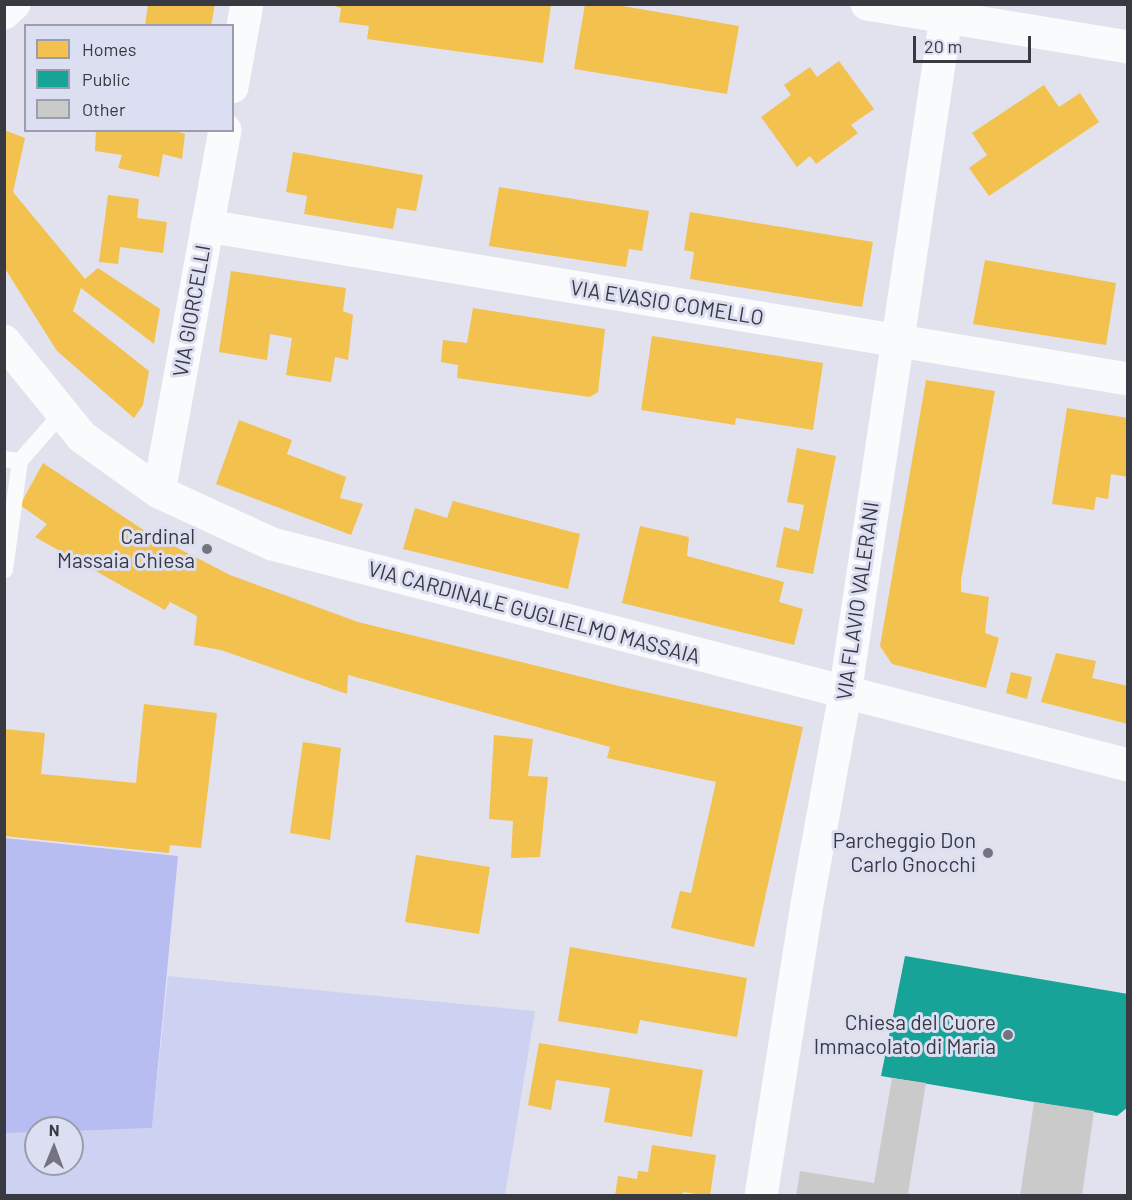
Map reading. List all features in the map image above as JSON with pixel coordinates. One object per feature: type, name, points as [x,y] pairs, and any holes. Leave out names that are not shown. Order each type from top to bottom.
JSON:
[{"type":"street","points":[[4,13],[14,4]]},
{"type":"street","points":[[234,76],[247,4]]},
{"type":"street","points":[[867,4],[947,11],[1059,36],[1128,47]]},
{"type":"street","name":"VIA FLAVIO VALERANI","points":[[761,1196],[807,904],[845,694],[947,11]]},
{"type":"street","name":"VIA GIORCELLI","points":[[159,492],[225,132]]},
{"type":"street","name":"VIA EVASIO COMELLO","points":[[207,226],[1128,379]]},
{"type":"street","name":"VIA CARDINALE GUGLIELMO MASSAIA","points":[[4,341],[82,437],[159,492],[272,544],[845,694],[1128,765]]},
{"type":"lane","points":[[5,570],[12,460],[62,413]]},
{"type":"shaded area","points":[[4,838],[178,856],[152,1128],[84,1131],[84,1116],[24,1116],[24,1132],[5,1133]]},
{"type":"shaded area","points":[[168,976],[535,1011],[505,1195],[5,1195],[4,1133],[24,1132],[24,1176],[84,1176],[84,1131],[152,1128]]},
{"type":"building: Homes","points":[[148,4],[215,4],[211,24],[145,24]]},
{"type":"building: Homes","points":[[327,4],[551,5],[543,63],[367,39],[369,26],[339,22],[341,8]]},
{"type":"building: Homes","points":[[585,4],[611,4],[739,26],[727,94],[574,69]]},
{"type":"building: Homes","points":[[839,61],[874,109],[851,125],[858,133],[816,164],[810,156],[797,167],[761,117],[791,95],[784,85],[810,67],[817,77]]},
{"type":"building: Homes","points":[[1044,85],[1059,107],[1080,93],[1099,122],[989,196],[969,168],[987,155],[972,133]]},
{"type":"building: Homes","points":[[4,130],[25,138],[13,192],[85,279],[98,268],[160,309],[154,344],[81,288],[73,311],[149,371],[143,405],[134,418],[57,351],[4,267]]},
{"type":"building: Homes","points":[[96,132],[178,132],[185,134],[182,159],[163,154],[159,177],[118,168],[122,155],[95,151]]},
{"type":"building: Homes","points":[[293,152],[423,175],[416,211],[397,208],[393,229],[304,214],[307,196],[286,192]]},
{"type":"building: Homes","points":[[499,187],[649,211],[642,251],[629,249],[626,267],[489,246]]},
{"type":"building: Homes","points":[[108,195],[139,199],[137,218],[167,222],[163,253],[120,247],[118,264],[99,262]]},
{"type":"building: Homes","points":[[690,212],[873,242],[862,307],[690,279],[694,252],[684,250]]},
{"type":"building: Homes","points":[[985,260],[1116,283],[1106,345],[973,324]]},
{"type":"building: Homes","points":[[231,271],[346,288],[343,311],[353,315],[348,360],[335,357],[331,382],[286,375],[292,338],[270,334],[267,360],[219,352]]},
{"type":"building: Homes","points":[[473,308],[605,329],[598,392],[590,397],[457,378],[458,365],[441,362],[443,340],[467,343]]},
{"type":"building: Homes","points":[[652,336],[823,363],[813,430],[736,418],[735,425],[641,410]]},
{"type":"building: Homes","points":[[926,380],[995,391],[961,580],[961,592],[989,597],[985,633],[999,638],[986,688],[892,664],[880,646]]},
{"type":"building: Homes","points":[[1067,408],[1128,418],[1128,477],[1111,474],[1108,499],[1096,497],[1094,510],[1052,504]]},
{"type":"building: Homes","points":[[239,420],[292,440],[287,454],[346,477],[340,498],[363,504],[351,535],[216,484]]},
{"type":"building: Homes","points":[[797,448],[836,456],[813,574],[776,567],[784,527],[799,531],[804,505],[787,502]]},
{"type":"building: Homes","points":[[43,463],[145,531],[230,575],[358,622],[623,687],[803,727],[754,947],[671,928],[680,891],[691,893],[716,782],[607,758],[610,747],[348,675],[347,694],[221,650],[194,645],[197,616],[170,602],[165,610],[35,537],[47,524],[20,505]]},
{"type":"building: Homes","points":[[453,501],[580,534],[568,589],[403,549],[415,508],[447,518]]},
{"type":"building: Homes","points":[[640,526],[689,537],[687,556],[784,582],[779,602],[803,609],[794,645],[622,603]]},
{"type":"building: Homes","points":[[1056,653],[1096,661],[1092,678],[1128,686],[1128,724],[1041,702]]},
{"type":"building: Homes","points":[[1011,672],[1032,677],[1027,699],[1006,693]]},
{"type":"building: Homes","points":[[144,704],[217,713],[201,848],[170,845],[169,853],[4,836],[4,729],[45,733],[41,774],[136,783]]},
{"type":"building: Homes","points":[[494,735],[533,739],[528,776],[548,777],[540,857],[511,858],[513,821],[489,819]]},
{"type":"building: Homes","points":[[303,742],[341,748],[330,840],[290,833]]},
{"type":"building: Homes","points":[[416,855],[490,867],[479,934],[405,922]]},
{"type":"building: Homes","points":[[570,947],[747,978],[737,1037],[640,1020],[637,1034],[558,1021]]},
{"type":"building: Homes","points":[[539,1043],[703,1070],[692,1137],[604,1122],[610,1088],[556,1080],[551,1110],[528,1105]]},
{"type":"building: Homes","points":[[652,1145],[716,1155],[710,1196],[683,1192],[682,1196],[615,1196],[618,1176],[637,1179],[638,1171],[648,1172]]},
{"type":"building: Public","name":"Chiesa del Cuore Immacolato di Maria","points":[[905,956],[1128,994],[1128,1107],[1117,1116],[881,1076]]},
{"type":"building: Other","points":[[892,1078],[926,1083],[908,1193],[915,1196],[796,1196],[800,1171],[874,1183]]},
{"type":"building: Other","points":[[1034,1102],[1094,1111],[1082,1196],[1020,1196]]},
{"type":"place","name":"Cardinal Massaia Chiesa","points":[[207,549]]},
{"type":"place","name":"Parcheggio Don Carlo Gnocchi","points":[[988,853]]},
{"type":"place","name":"Chiesa del Cuore Immacolato di Maria","points":[[1008,1035]]}]
